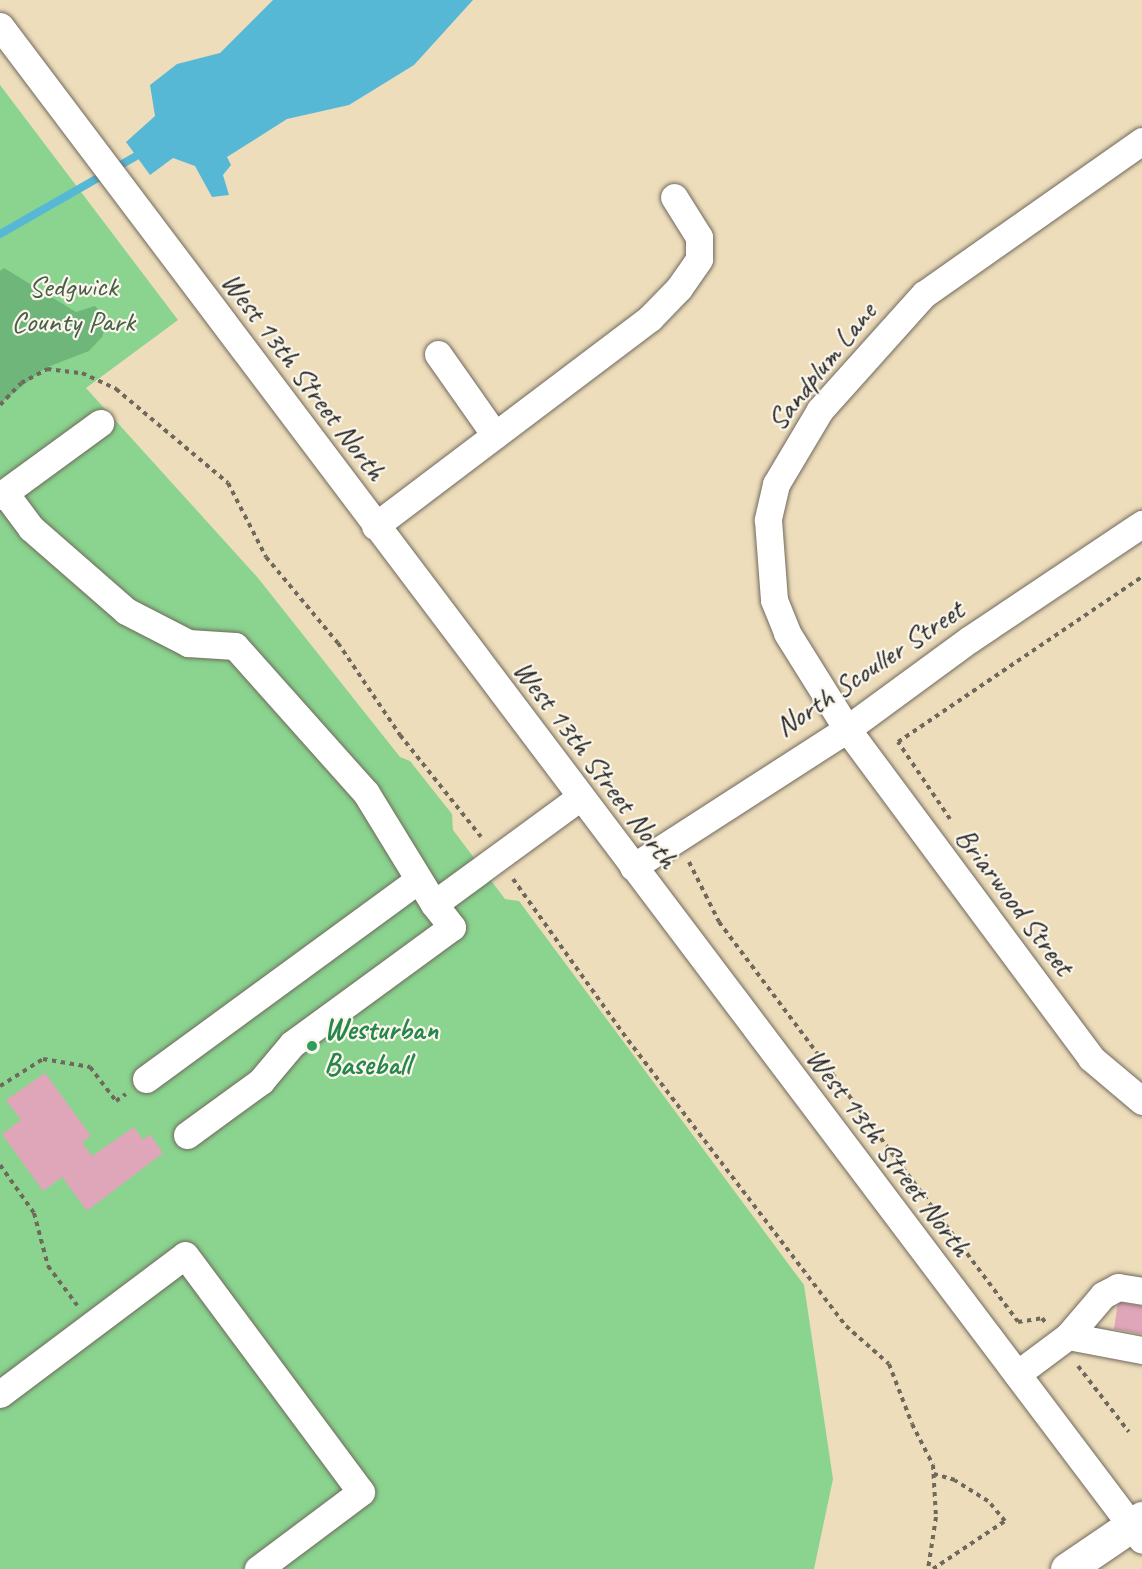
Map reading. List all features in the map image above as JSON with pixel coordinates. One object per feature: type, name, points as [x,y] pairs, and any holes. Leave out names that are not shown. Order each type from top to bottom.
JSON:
[{"type":"main road","points":[[1067,1569],[1138,1528]]},
{"type":"street","name":"West 13th Street North","points":[[0,26],[1017,1374],[1138,1528]]},
{"type":"street","name":"Sandplum Lane","points":[[847,729],[787,633],[774,600],[768,520],[776,484],[820,410],[924,294],[1142,141]]},
{"type":"street","points":[[375,526],[650,318],[679,288],[699,259],[699,237],[674,197]]},
{"type":"street","points":[[438,354],[495,435]]},
{"type":"street","points":[[100,423],[2,494],[31,528],[126,611],[188,643],[235,646],[366,793],[417,881],[452,927],[292,1044],[261,1081],[187,1136]]},
{"type":"street","name":"North Scouller Street","points":[[633,867],[847,729],[970,639],[1142,524]]},
{"type":"street","name":"Briarwood Street","points":[[847,729],[1091,1058],[1142,1101]]},
{"type":"street","points":[[435,904],[580,797]]},
{"type":"street","points":[[146,1079],[417,881]]},
{"type":"street","points":[[0,1394],[185,1255],[361,1492],[258,1569]]},
{"type":"street","points":[[1017,1374],[1064,1339],[1102,1294],[1118,1287],[1142,1291]]},
{"type":"street","points":[[1064,1339],[1142,1350]]},
{"type":"path","points":[[0,405],[21,383],[47,369],[82,373],[116,388],[228,483],[266,557],[338,643],[400,735],[498,858],[628,1040],[846,1326],[889,1364],[934,1474],[936,1517],[928,1569]]},
{"type":"path","points":[[956,828],[898,742],[1142,577]]},
{"type":"path","points":[[689,861],[719,922],[1018,1322],[1042,1318],[1064,1339],[1129,1432]]},
{"type":"path","points":[[0,1086],[43,1059],[90,1067],[116,1101],[146,1079]]},
{"type":"path","points":[[0,1165],[34,1213],[48,1266],[91,1325]]},
{"type":"path","points":[[933,1569],[1005,1521],[988,1501],[955,1480],[934,1474]]},
{"type":"green space","name":"Westurban Baseball","points":[[0,85],[178,320],[86,388],[258,578],[400,757],[410,761],[452,814],[453,830],[505,899],[519,901],[804,1285],[833,1479],[814,1569],[0,1569]]},
{"type":"green space","points":[[4,268],[76,312],[95,306],[108,320],[102,337],[89,351],[45,368],[0,404],[0,271]]},
{"type":"water","points":[[273,0],[473,0],[414,65],[349,105],[287,119],[227,157],[231,165],[223,175],[229,195],[212,197],[195,166],[173,158],[150,175],[126,142],[155,116],[150,85],[177,64],[220,53]]},
{"type":"building","points":[[45,1073],[91,1136],[82,1142],[92,1156],[134,1127],[143,1140],[150,1134],[163,1153],[87,1211],[62,1177],[43,1191],[2,1134],[21,1120],[6,1100]]},
{"type":"building","points":[[1118,1302],[1142,1306],[1142,1334],[1114,1329]]},
{"type":"waterway","points":[[0,234],[136,156]]},
{"type":"place","name":"Westurban Baseball","points":[[312,1046]]},
{"type":"park label","name":"Sedgwick County Park","points":[[73,303]]}]
